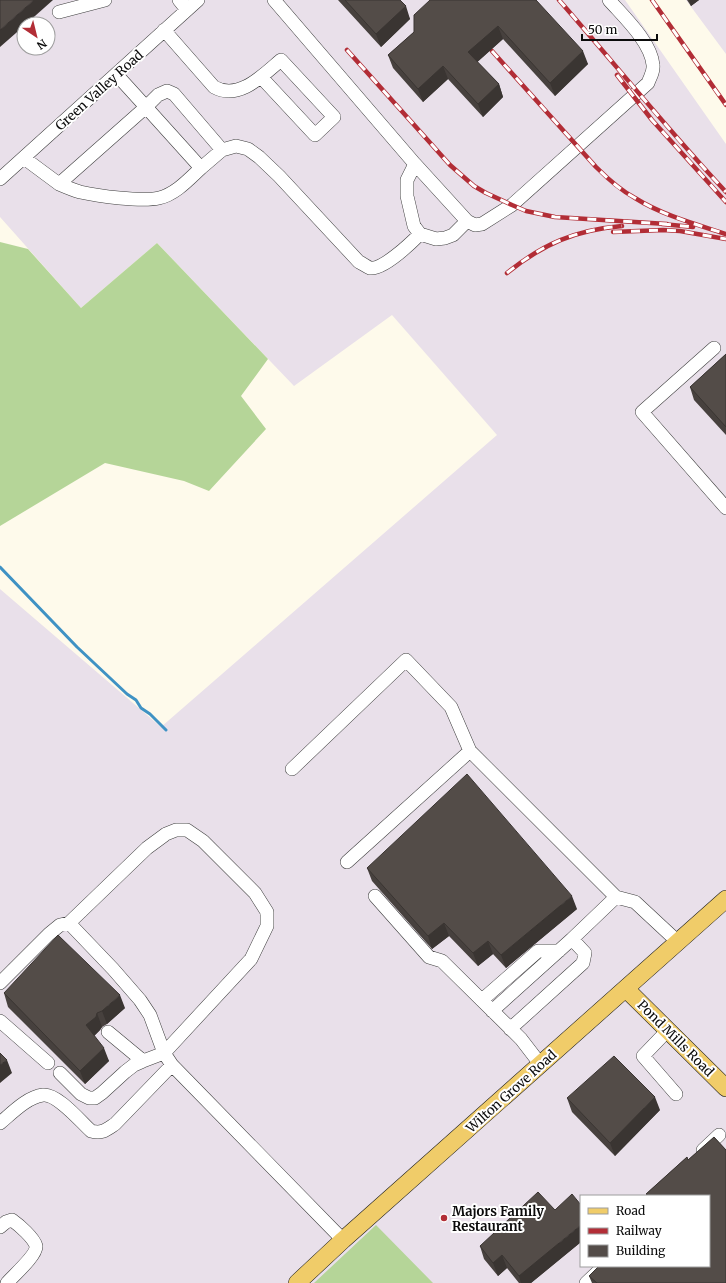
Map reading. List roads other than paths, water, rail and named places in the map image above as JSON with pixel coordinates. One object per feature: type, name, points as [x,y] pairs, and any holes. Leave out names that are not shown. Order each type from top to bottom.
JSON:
[{"type":"main road","name":"Wilton Grove Road","points":[[297,1283],[343,1240],[726,899]]},
{"type":"main road","name":"Pond Mills Road","points":[[626,989],[726,1088]]},
{"type":"street","points":[[59,12],[105,0]]},
{"type":"street","name":"Green Valley Road","points":[[0,179],[164,30],[183,5],[198,0]]},
{"type":"street","points":[[274,0],[414,164],[467,221],[475,225],[482,224],[512,205],[648,83],[653,66],[643,40],[609,0]]},
{"type":"street","points":[[164,30],[214,87],[228,92],[248,86],[281,60],[334,117],[315,135],[261,77]]},
{"type":"street","points":[[116,74],[201,168]]},
{"type":"street","points":[[59,184],[158,95],[167,91],[174,94],[222,150]]},
{"type":"street","points":[[24,158],[59,184],[79,192],[137,199],[159,198],[176,190],[222,150],[236,146],[248,149],[279,176],[359,262],[370,268],[380,266],[390,260],[420,234]]},
{"type":"street","points":[[414,164],[406,180],[407,196],[414,226],[420,234],[436,239],[445,238],[453,235],[467,221]]},
{"type":"street","points":[[714,348],[642,412],[726,508]]},
{"type":"street","points":[[292,768],[406,660],[451,707],[470,750],[616,897],[635,902],[678,942]]},
{"type":"street","points":[[347,862],[470,750]]},
{"type":"street","points":[[0,982],[49,934],[60,925],[69,923],[146,848],[166,834],[176,830],[187,830],[203,841],[255,893],[267,912],[267,926],[251,959],[164,1053],[143,1061],[125,1072],[114,1084],[95,1098],[89,1098],[81,1094],[60,1073]]},
{"type":"street","points":[[375,896],[429,957],[442,962],[482,1000],[521,1039],[541,1065]]},
{"type":"street","points":[[492,1011],[572,940],[616,897]]},
{"type":"street","points":[[69,923],[140,1000],[150,1015],[164,1053],[172,1065],[343,1240]]},
{"type":"street","points":[[510,1029],[583,964],[585,953],[572,940]]},
{"type":"street","points":[[482,1000],[538,951],[559,951]]},
{"type":"street","points":[[0,1021],[48,1063]]},
{"type":"street","points":[[668,1030],[643,1056],[676,1094]]},
{"type":"street","points":[[108,1032],[143,1061]]},
{"type":"street","points":[[0,1123],[25,1103],[45,1094],[56,1098],[91,1131],[98,1133],[105,1131],[115,1124],[172,1065]]},
{"type":"street","points":[[691,1160],[724,1135]]},
{"type":"street","points":[[0,1227],[6,1222],[12,1220],[24,1230],[36,1246],[35,1252],[6,1283]]},
{"type":"street","points":[[586,1283],[603,1267]]},
{"type":"waterway","points":[[0,567],[77,647],[127,694],[136,700],[141,708],[150,714],[166,730]]},
{"type":"railway","points":[[559,0],[662,121],[726,192]]},
{"type":"railway","points":[[652,0],[726,105]]},
{"type":"railway","points":[[347,50],[450,165],[474,186],[486,193],[526,211],[555,217],[667,224]]},
{"type":"railway","points":[[492,51],[596,167],[619,188],[645,204],[679,219],[726,234]]},
{"type":"railway","points":[[617,75],[652,120],[726,202]]},
{"type":"railway","points":[[662,224],[693,227]]},
{"type":"railway","points":[[507,273],[534,254],[560,240],[589,231],[622,226]]},
{"type":"railway","points":[[613,232],[663,230],[680,231],[726,239]]},
{"type":"place","name":"Majors Family Restaurant","points":[[444,1218]]}]
